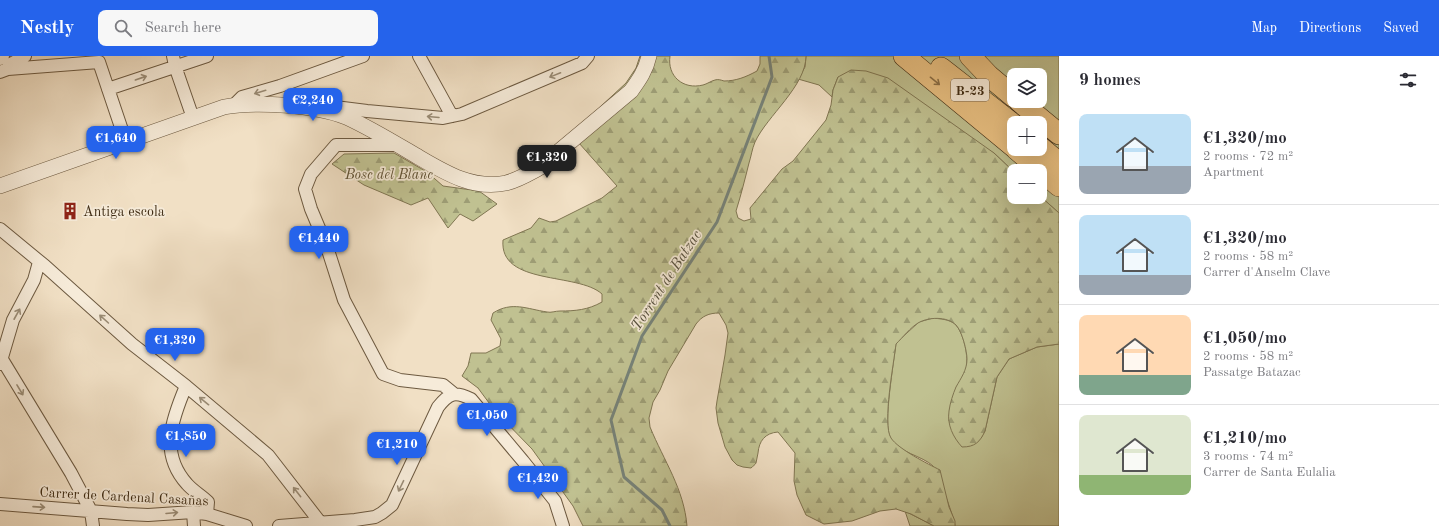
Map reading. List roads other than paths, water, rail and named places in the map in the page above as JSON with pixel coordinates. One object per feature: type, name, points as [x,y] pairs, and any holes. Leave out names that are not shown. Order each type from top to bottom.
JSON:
[{"type":"highway","points":[[904,56],[1007,141]]},
{"type":"highway","name":"B-23","points":[[925,56],[1007,120]]},
{"type":"highway","name":"B-23","points":[[970,56],[989,76],[1007,91]]},
{"type":"highway","points":[[975,56],[1007,77]]},
{"type":"highway","points":[[1027,108],[1059,134]]},
{"type":"highway","points":[[1045,108],[1059,119]]},
{"type":"highway","points":[[1047,153],[1059,163]]},
{"type":"highway","points":[[1024,156],[1059,186]]},
{"type":"street","points":[[2,68],[3,56]]},
{"type":"street","points":[[2,68],[25,56]]},
{"type":"street","points":[[108,89],[174,61],[207,56]]},
{"type":"street","points":[[234,105],[242,97],[280,86],[363,56]]},
{"type":"street","points":[[419,56],[452,116]]},
{"type":"street","points":[[318,109],[335,106],[367,111],[443,118],[462,114],[568,70],[582,63],[588,56]]},
{"type":"street","points":[[0,186],[224,107],[234,105],[285,106],[318,109],[347,118],[398,145],[448,175],[478,184],[506,183],[523,177],[539,168],[631,91],[640,79],[649,56]]},
{"type":"street","points":[[174,61],[193,118]]},
{"type":"street","points":[[2,68],[99,62],[126,142]]},
{"type":"street","points":[[398,145],[336,145],[311,174],[305,190],[311,209],[327,247],[344,300],[383,374],[400,380],[443,385],[454,394]]},
{"type":"street","points":[[0,229],[132,344],[186,386],[268,455],[322,524]]},
{"type":"street","points":[[39,262],[34,280],[13,320],[1,360],[71,473],[91,511],[93,526]]},
{"type":"street","points":[[186,386],[171,428],[170,441],[172,454],[178,471],[187,484],[208,502],[207,514]]},
{"type":"street","points":[[279,526],[322,524],[355,520],[375,517],[382,513],[392,504],[438,407],[444,399],[454,394],[460,394],[471,399],[523,461],[554,501],[568,526]]},
{"type":"street","points":[[554,501],[563,526]]},
{"type":"street","name":"Carrer de Cardenal Casañas","points":[[0,504],[126,514],[149,520],[193,512],[207,514],[246,526]]},
{"type":"street","points":[[193,512],[194,526]]},
{"type":"waterway","name":"Torrent de Batzac","points":[[670,526],[662,510],[624,477],[611,420],[642,336],[717,222],[772,77],[769,56]]},
{"type":"place","name":"Antiga escola","points":[[70,211]]},
{"type":"park label","name":"Bosc del Blanc","points":[[389,174]]}]
